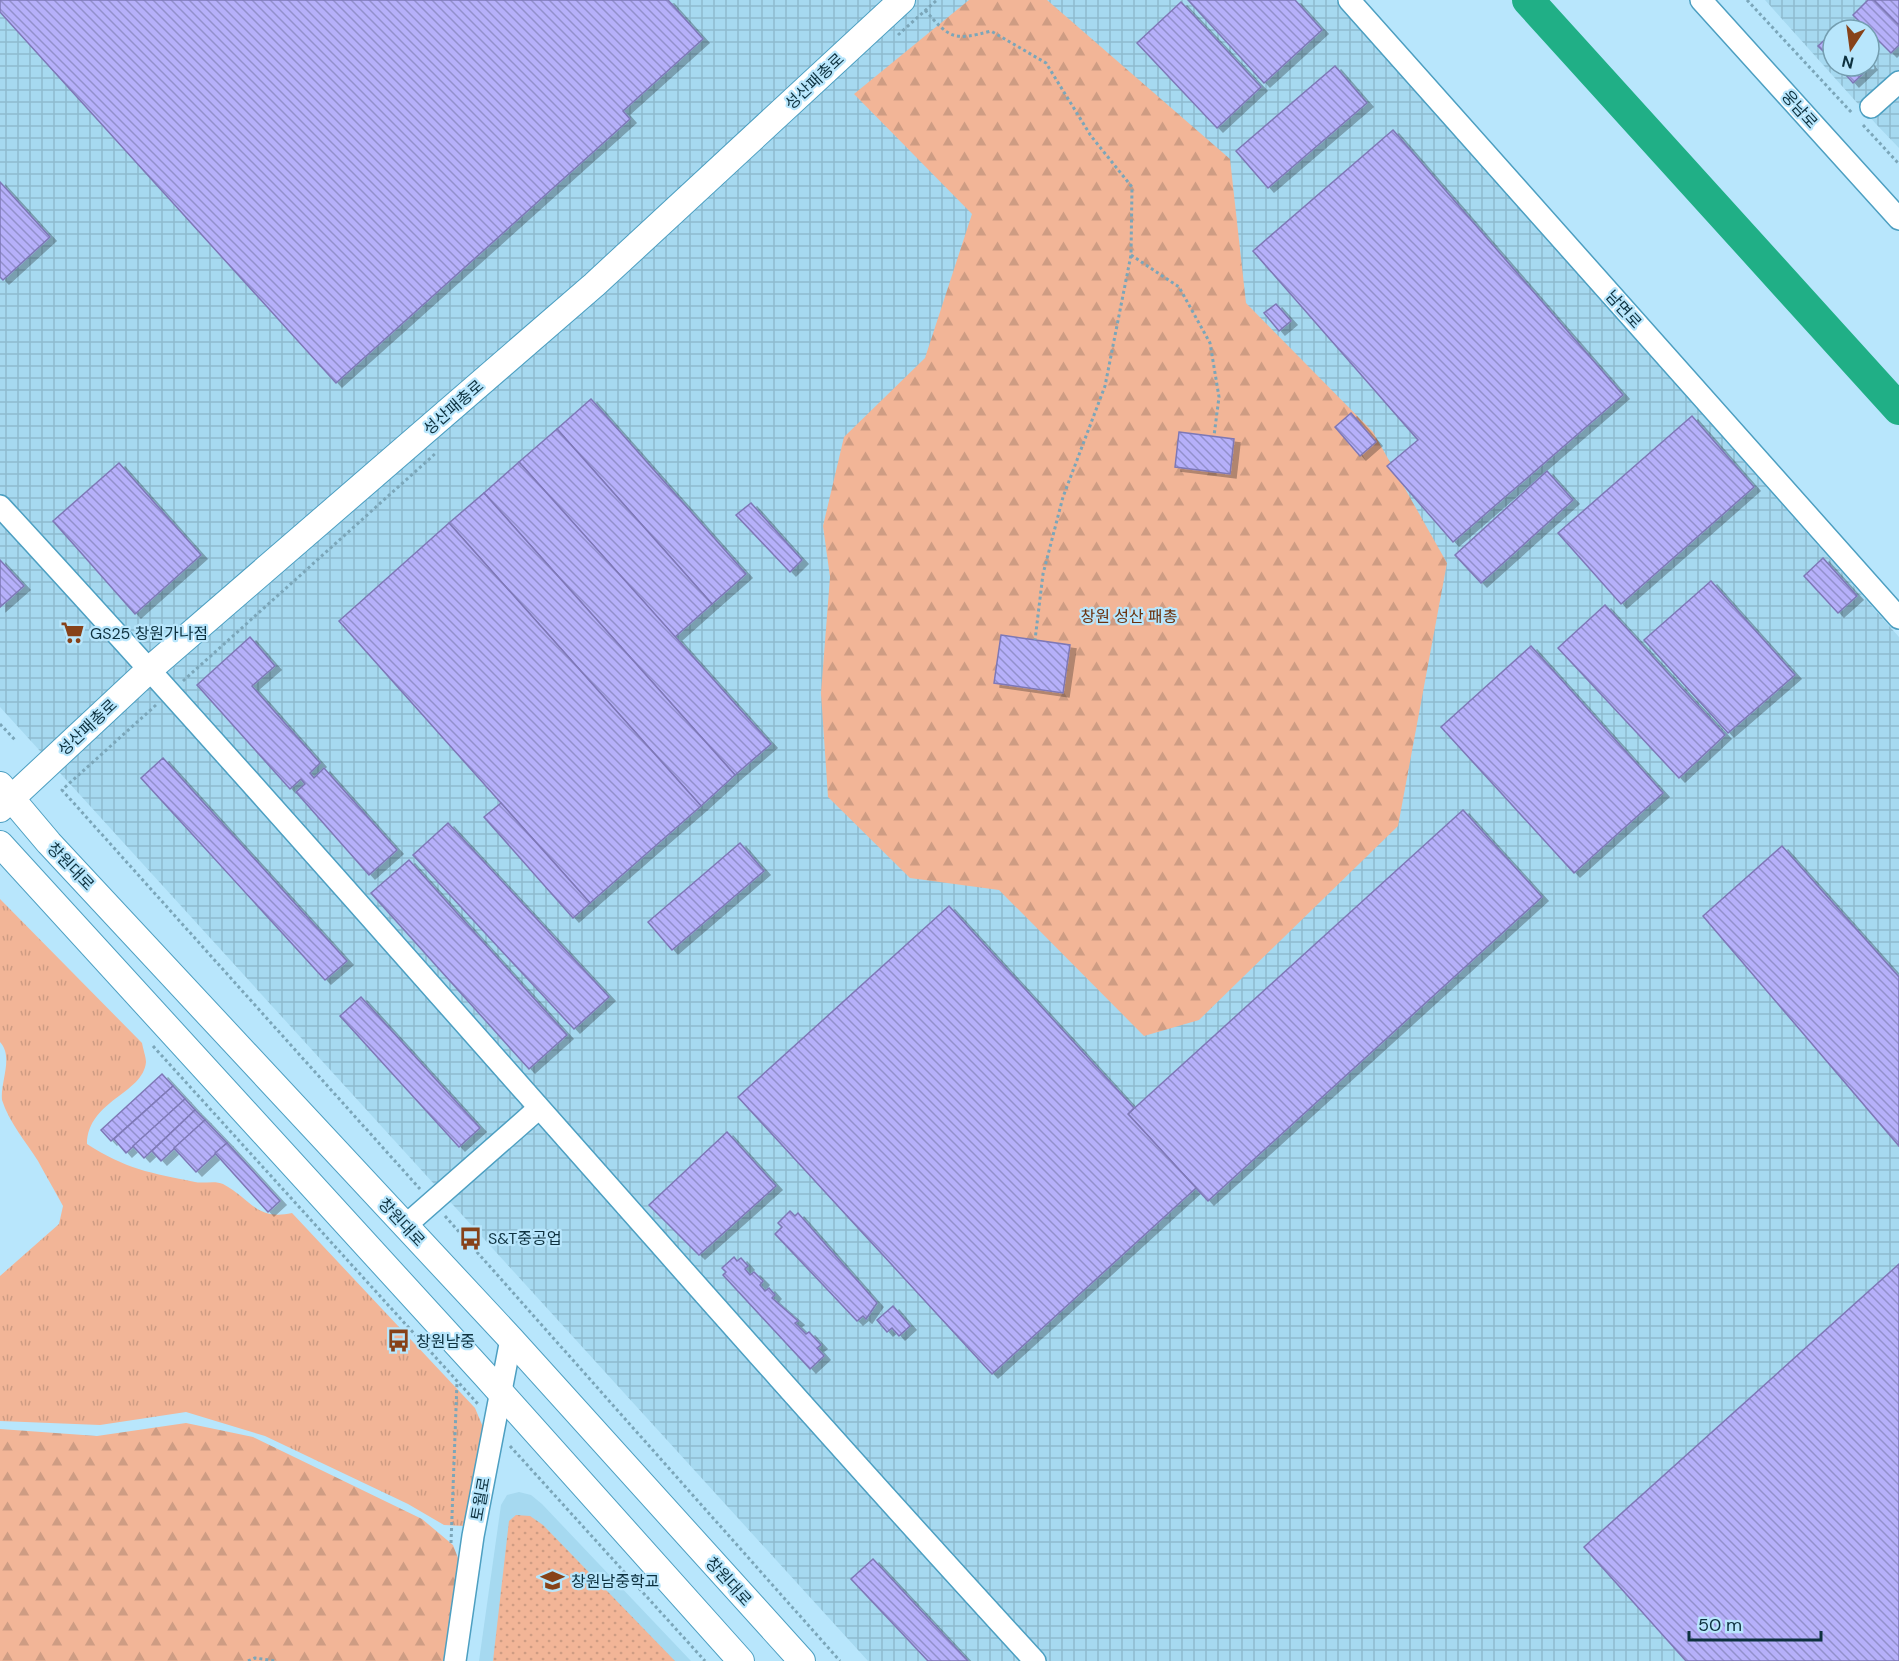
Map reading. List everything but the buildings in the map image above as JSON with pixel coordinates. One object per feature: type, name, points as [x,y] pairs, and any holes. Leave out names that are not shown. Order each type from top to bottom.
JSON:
[{"type":"main road","name":"성산패총로","points":[[4,798],[594,285],[911,3]]},
{"type":"main road","name":"창원대로","points":[[4,798],[49,843],[511,1339],[802,1661]]},
{"type":"main road","points":[[0,844],[501,1393],[741,1661]]},
{"type":"street","name":"남면로","points":[[1349,0],[1899,618]]},
{"type":"street","name":"웅남로","points":[[1701,0],[1899,219]]},
{"type":"street","points":[[1871,107],[1899,82]]},
{"type":"street","points":[[0,506],[150,669],[872,1484],[1035,1661]]},
{"type":"street","points":[[405,1226],[538,1109]]},
{"type":"street","name":"토월로","points":[[455,1661],[473,1536],[511,1339]]},
{"type":"path","points":[[1748,0],[1899,164]]},
{"type":"path","points":[[911,3],[942,31],[963,38],[991,31],[1046,63],[1091,136],[1132,187],[1131,255],[1105,386],[1064,497],[1043,574],[1035,640]]},
{"type":"path","points":[[1131,255],[1179,287],[1210,343],[1219,397],[1214,436]]},
{"type":"path","points":[[0,724],[16,741]]},
{"type":"path","points":[[62,790],[840,1661]]},
{"type":"path","points":[[153,1046],[478,1404]]},
{"type":"path","points":[[451,1554],[458,1381]]},
{"type":"path","points":[[509,1444],[705,1661]]},
{"type":"path","points":[[248,1661],[255,1658],[276,1661]]},
{"type":"shaded area","points":[[0,0],[1336,0],[1899,637],[1899,1661],[868,1661],[0,707]]},
{"type":"shaded area","points":[[1765,0],[1899,0],[1899,148],[1835,78],[1881,78],[1881,18],[1821,18],[1821,63]]},
{"type":"shaded area","name":"창원남중학교","points":[[519,1492],[531,1495],[542,1504],[691,1661],[479,1661],[501,1505],[507,1495]]},
{"type":"green space","name":"창원 성산 패총","points":[[969,0],[1047,0],[1230,159],[1246,303],[1373,432],[1447,563],[1398,826],[1199,1020],[1144,1036],[999,890],[910,878],[828,797],[821,693],[830,577],[823,526],[844,437],[925,358],[972,214],[854,94]]},
{"type":"green space","points":[[0,899],[142,1043],[146,1062],[143,1073],[96,1117],[90,1129],[87,1144],[126,1165],[139,1169],[195,1182],[223,1184],[261,1211],[280,1215],[292,1213],[475,1408],[485,1432],[476,1509],[464,1526],[444,1525],[408,1504],[265,1436],[186,1412],[100,1425],[0,1421],[0,1276],[59,1224],[63,1206],[38,1161],[13,1124],[2,1100],[6,1055],[0,1042]]},
{"type":"green space","points":[[186,1423],[253,1437],[422,1519],[453,1545],[461,1566],[445,1661],[0,1661],[0,1429],[97,1436]]},
{"type":"green space","name":"창원남중학교","points":[[516,1515],[530,1516],[543,1525],[675,1661],[493,1661],[509,1521]]},
{"type":"waterway","points":[[1528,0],[1899,409]]},
{"type":"place","name":"GS25 창원가나점","points":[[72,633]]},
{"type":"place","name":"S&T중공업","points":[[470,1238]]},
{"type":"place","name":"창원남중","points":[[398,1341]]},
{"type":"place","name":"창원남중학교","points":[[553,1581]]}]
